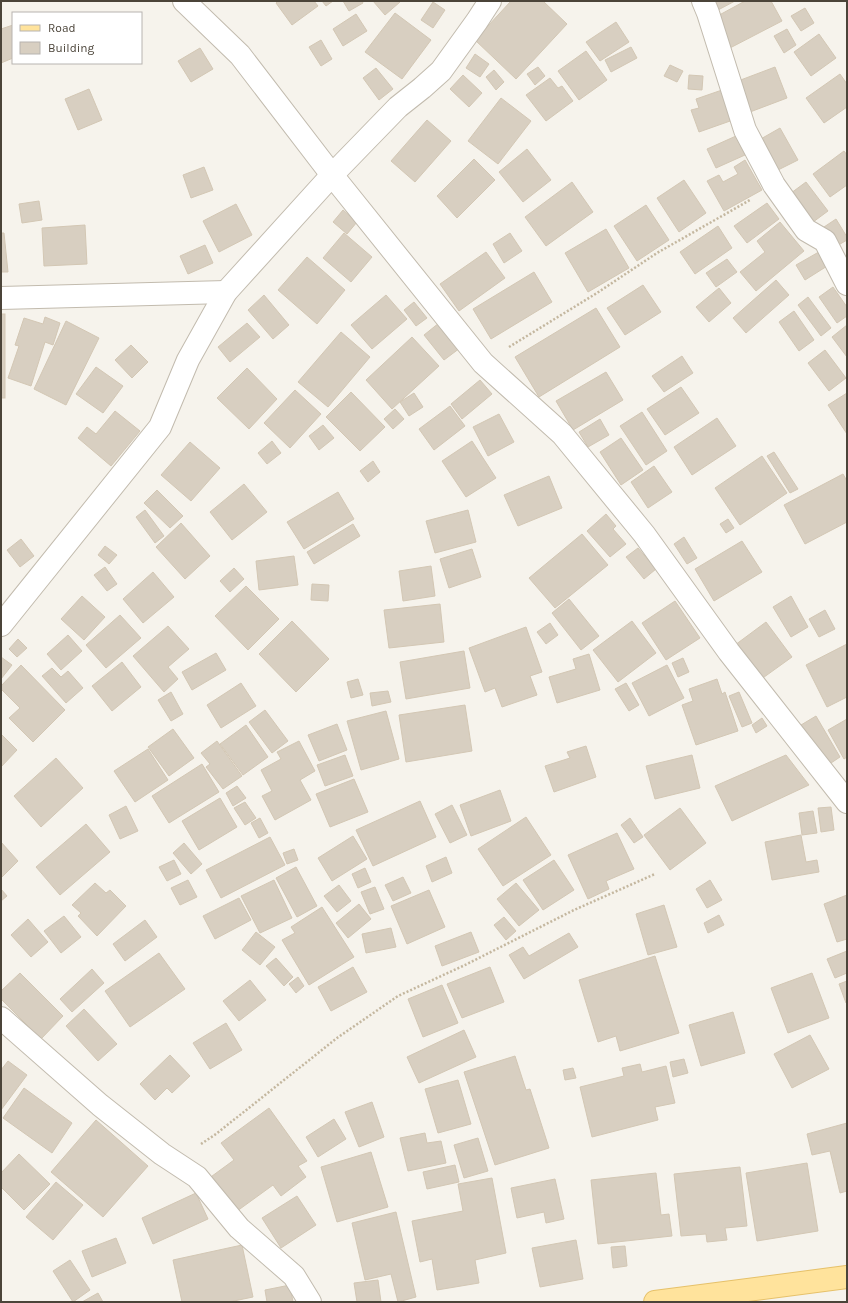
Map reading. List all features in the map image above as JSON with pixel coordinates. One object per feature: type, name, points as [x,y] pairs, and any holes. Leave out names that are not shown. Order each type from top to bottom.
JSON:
[{"type":"main road","points":[[655,1302],[847,1277]]},
{"type":"street","points":[[184,1],[240,55],[332,175],[483,363],[562,434],[644,534],[729,652],[847,802]]},
{"type":"street","points":[[1,625],[160,427],[188,360],[226,292],[332,175],[398,107],[440,71],[490,1]]},
{"type":"street","points":[[703,1],[745,130],[774,185],[806,230],[826,241],[847,284]]},
{"type":"street","points":[[1,298],[226,292]]},
{"type":"street","points":[[1,1018],[100,1105],[174,1163],[197,1177],[240,1228],[294,1276],[310,1302]]},
{"type":"path","points":[[483,363],[657,254],[731,212],[774,185]]},
{"type":"path","points":[[174,1163],[216,1134],[337,1038],[398,996],[465,965],[574,910],[656,874]]},
{"type":"building","points":[[278,1],[314,1],[318,6],[292,25],[276,3]]},
{"type":"building","points":[[322,1],[333,1],[326,6]]},
{"type":"building","points":[[343,1],[362,1],[363,3],[349,11]]},
{"type":"building","points":[[373,1],[399,1],[400,2],[385,15]]},
{"type":"building","points":[[511,1],[543,1],[567,24],[516,79],[475,40]]},
{"type":"building","points":[[714,1],[735,1],[718,10]]},
{"type":"building","points":[[745,1],[771,1],[782,21],[728,49],[712,19]]},
{"type":"building","points":[[433,2],[445,10],[433,28],[421,20]]},
{"type":"building","points":[[805,8],[814,23],[801,31],[791,16]]},
{"type":"building","points":[[395,13],[431,40],[402,79],[365,52]]},
{"type":"building","points":[[356,14],[367,31],[343,46],[333,29]]},
{"type":"building","points":[[616,22],[629,42],[600,61],[586,42]]},
{"type":"building","points":[[12,25],[12,58],[1,63],[1,29]]},
{"type":"building","points":[[787,29],[796,45],[784,53],[774,36]]},
{"type":"building","points":[[819,34],[836,58],[811,76],[794,52]]},
{"type":"building","points":[[321,40],[332,59],[321,66],[309,47]]},
{"type":"building","points":[[631,47],[637,58],[611,72],[605,60]]},
{"type":"building","points":[[200,48],[213,69],[191,82],[178,61]]},
{"type":"building","points":[[586,51],[607,80],[579,100],[558,71]]},
{"type":"building","points":[[475,54],[489,64],[480,77],[466,68]]},
{"type":"building","points":[[670,65],[683,71],[677,82],[664,76]]},
{"type":"building","points":[[538,67],[545,76],[535,85],[527,74]]},
{"type":"building","points":[[775,67],[787,98],[750,112],[738,81]]},
{"type":"building","points":[[376,68],[393,89],[379,100],[363,78]]},
{"type":"building","points":[[494,70],[504,82],[496,90],[486,77]]},
{"type":"building","points":[[840,74],[847,84],[847,107],[824,123],[806,98]]},
{"type":"building","points":[[463,75],[482,93],[469,107],[450,89]]},
{"type":"building","points":[[689,75],[703,76],[702,90],[688,89]]},
{"type":"building","points":[[550,78],[558,88],[562,86],[573,101],[546,121],[526,95]]},
{"type":"building","points":[[89,89],[102,120],[78,130],[65,99]]},
{"type":"building","points":[[722,90],[733,120],[699,132],[691,110],[699,108],[696,99]]},
{"type":"building","points":[[501,98],[531,121],[498,164],[468,141]]},
{"type":"building","points":[[427,120],[451,141],[415,182],[391,161]]},
{"type":"building","points":[[780,128],[798,160],[776,171],[759,140]]},
{"type":"building","points":[[736,136],[745,155],[716,168],[707,149]]},
{"type":"building","points":[[527,149],[551,180],[523,202],[499,172]]},
{"type":"building","points":[[844,151],[847,155],[847,185],[830,197],[813,174]]},
{"type":"building","points":[[474,159],[495,180],[457,218],[437,196]]},
{"type":"building","points":[[745,160],[762,190],[724,211],[707,181],[719,175],[723,182],[738,174],[734,167]]},
{"type":"building","points":[[204,167],[213,190],[191,198],[183,175]]},
{"type":"building","points":[[684,180],[706,213],[679,232],[657,198]]},
{"type":"building","points":[[572,182],[593,212],[546,246],[525,217]]},
{"type":"building","points":[[806,182],[828,211],[809,225],[787,196]]},
{"type":"building","points":[[39,201],[42,220],[22,223],[19,204]]},
{"type":"building","points":[[767,203],[779,219],[747,243],[734,226]]},
{"type":"building","points":[[236,204],[252,235],[219,252],[203,221]]},
{"type":"building","points":[[646,205],[669,240],[637,261],[614,226]]},
{"type":"building","points":[[343,210],[357,222],[347,234],[333,222]]},
{"type":"building","points":[[836,219],[847,237],[847,240],[835,247],[824,227]]},
{"type":"building","points":[[780,222],[804,251],[756,291],[740,272],[765,252],[757,241]]},
{"type":"building","points":[[85,225],[87,264],[44,266],[42,228]]},
{"type":"building","points":[[718,226],[732,248],[695,274],[680,252]]},
{"type":"building","points":[[606,229],[629,268],[588,292],[565,253]]},
{"type":"building","points":[[1,233],[4,233],[8,272],[1,272]]},
{"type":"building","points":[[344,233],[372,257],[351,282],[323,258]]},
{"type":"building","points":[[510,233],[522,251],[504,263],[493,244]]},
{"type":"building","points":[[205,245],[213,263],[188,274],[180,256]]},
{"type":"building","points":[[824,249],[832,263],[805,280],[796,265]]},
{"type":"building","points":[[486,252],[505,278],[459,311],[440,284]]},
{"type":"building","points":[[307,257],[345,290],[317,324],[278,290]]},
{"type":"building","points":[[727,259],[737,272],[716,287],[706,273]]},
{"type":"building","points":[[534,272],[552,302],[491,339],[473,309]]},
{"type":"building","points":[[776,280],[789,295],[746,333],[733,318]]},
{"type":"building","points":[[643,285],[661,312],[625,335],[607,308]]},
{"type":"building","points":[[833,287],[847,307],[847,316],[837,323],[819,297]]},
{"type":"building","points":[[719,288],[731,303],[709,322],[696,307]]},
{"type":"building","points":[[264,295],[289,325],[273,339],[248,310]]},
{"type":"building","points":[[386,295],[407,319],[372,349],[351,325]]},
{"type":"building","points":[[808,297],[831,328],[821,336],[798,305]]},
{"type":"building","points":[[414,302],[427,318],[416,326],[404,310]]},
{"type":"building","points":[[596,308],[620,347],[539,397],[515,357]]},
{"type":"building","points":[[794,311],[814,340],[799,351],[779,322]]},
{"type":"building","points":[[1,314],[5,314],[5,398],[1,398]]},
{"type":"building","points":[[45,317],[60,323],[53,345],[45,342],[31,386],[8,378],[19,346],[15,345],[24,318],[43,324]]},
{"type":"building","points":[[66,321],[99,338],[66,405],[34,389]]},
{"type":"building","points":[[247,323],[260,337],[230,362],[218,347]]},
{"type":"building","points":[[439,323],[460,348],[444,360],[424,335]]},
{"type":"building","points":[[847,325],[847,357],[832,337]]},
{"type":"building","points":[[341,332],[370,357],[328,407],[298,382]]},
{"type":"building","points":[[412,337],[439,366],[392,409],[366,380]]},
{"type":"building","points":[[131,345],[148,362],[132,378],[115,360]]},
{"type":"building","points":[[825,350],[846,378],[829,391],[808,363]]},
{"type":"building","points":[[682,356],[693,373],[664,392],[652,376]]},
{"type":"building","points":[[96,367],[123,386],[103,413],[76,394]]},
{"type":"building","points":[[247,368],[277,399],[249,429],[217,398]]},
{"type":"building","points":[[606,372],[623,400],[573,430],[556,401]]},
{"type":"building","points":[[480,380],[492,394],[462,419],[451,404]]},
{"type":"building","points":[[681,387],[699,413],[665,435],[647,409]]},
{"type":"building","points":[[295,390],[321,414],[290,448],[264,423]]},
{"type":"building","points":[[351,392],[385,427],[360,451],[326,417]]},
{"type":"building","points":[[414,393],[423,407],[409,416],[400,402]]},
{"type":"building","points":[[847,393],[847,434],[828,405]]},
{"type":"building","points":[[450,406],[465,426],[434,450],[419,429]]},
{"type":"building","points":[[395,409],[404,419],[393,429],[384,419]]},
{"type":"building","points":[[115,411],[140,431],[111,466],[78,438],[87,427],[96,434]]},
{"type":"building","points":[[642,412],[667,451],[646,465],[620,426]]},
{"type":"building","points":[[499,414],[514,442],[488,456],[473,427]]},
{"type":"building","points":[[717,418],[736,446],[692,475],[674,447]]},
{"type":"building","points":[[600,419],[609,435],[588,447],[579,432]]},
{"type":"building","points":[[323,425],[334,438],[319,450],[309,436]]},
{"type":"building","points":[[621,438],[643,470],[621,485],[600,452]]},
{"type":"building","points":[[272,441],[281,453],[267,464],[258,453]]},
{"type":"building","points":[[472,441],[496,478],[466,497],[442,461]]},
{"type":"building","points":[[190,442],[220,468],[191,501],[161,475]]},
{"type":"building","points":[[774,452],[798,489],[790,493],[767,456]]},
{"type":"building","points":[[762,456],[787,493],[740,525],[715,488]]},
{"type":"building","points":[[373,461],[380,472],[368,482],[360,471]]},
{"type":"building","points":[[654,466],[672,492],[648,508],[631,482]]},
{"type":"building","points":[[843,474],[847,481],[847,522],[805,544],[784,505]]},
{"type":"building","points":[[549,476],[562,508],[518,526],[504,495]]},
{"type":"building","points":[[244,484],[267,512],[232,540],[210,512]]},
{"type":"building","points":[[157,490],[183,516],[170,528],[144,503]]},
{"type":"building","points":[[338,492],[354,519],[304,549],[287,522]]},
{"type":"building","points":[[145,510],[164,536],[155,543],[136,517]]},
{"type":"building","points":[[468,510],[476,542],[435,553],[426,521]]},
{"type":"building","points":[[606,514],[616,526],[613,529],[626,544],[610,557],[587,531]]},
{"type":"building","points":[[728,519],[734,528],[726,533],[720,524]]},
{"type":"building","points":[[181,523],[210,556],[185,579],[156,547]]},
{"type":"building","points":[[353,524],[360,536],[314,564],[307,552]]},
{"type":"building","points":[[582,534],[608,565],[555,608],[529,578]]},
{"type":"building","points":[[684,537],[697,558],[687,564],[674,544]]},
{"type":"building","points":[[21,539],[34,556],[20,567],[7,550]]},
{"type":"building","points":[[742,541],[762,572],[714,601],[695,569]]},
{"type":"building","points":[[105,546],[117,555],[109,564],[98,555]]},
{"type":"building","points":[[638,548],[656,569],[644,579],[626,557]]},
{"type":"building","points":[[472,549],[481,577],[449,588],[440,559]]},
{"type":"building","points":[[294,556],[298,585],[259,590],[256,561]]},
{"type":"building","points":[[431,566],[435,596],[403,601],[399,571]]},
{"type":"building","points":[[105,567],[117,584],[107,591],[94,575]]},
{"type":"building","points":[[234,568],[244,579],[230,592],[220,581]]},
{"type":"building","points":[[153,572],[174,597],[143,623],[123,599]]},
{"type":"building","points":[[312,584],[329,585],[328,601],[311,600]]},
{"type":"building","points":[[246,586],[279,619],[248,650],[215,616]]},
{"type":"building","points":[[82,596],[105,617],[84,640],[61,619]]},
{"type":"building","points":[[791,596],[808,627],[791,637],[773,607]]},
{"type":"building","points":[[569,599],[599,636],[581,650],[552,613]]},
{"type":"building","points":[[675,601],[700,638],[666,660],[642,623]]},
{"type":"building","points":[[440,604],[444,642],[389,648],[384,610]]},
{"type":"building","points":[[825,610],[835,629],[819,637],[809,619]]},
{"type":"building","points":[[120,615],[141,638],[106,668],[86,645]]},
{"type":"building","points":[[292,621],[329,659],[296,692],[259,654]]},
{"type":"building","points":[[632,621],[656,653],[618,682],[593,650]]},
{"type":"building","points":[[766,622],[792,657],[760,680],[735,645]]},
{"type":"building","points":[[550,623],[558,635],[546,644],[537,632]]},
{"type":"building","points":[[168,626],[189,649],[168,667],[178,679],[164,692],[133,656]]},
{"type":"building","points":[[526,627],[542,672],[530,676],[537,695],[502,707],[495,688],[485,692],[469,648]]},
{"type":"building","points":[[68,635],[82,651],[61,670],[47,654]]},
{"type":"building","points":[[18,639],[27,648],[17,657],[9,649]]},
{"type":"building","points":[[847,644],[847,697],[827,707],[806,665]]},
{"type":"building","points":[[464,651],[470,688],[406,699],[400,662]]},
{"type":"building","points":[[216,653],[226,670],[192,690],[182,672]]},
{"type":"building","points":[[589,654],[600,690],[557,703],[549,677],[576,669],[573,659]]},
{"type":"building","points":[[1,657],[12,665],[1,679]]},
{"type":"building","points":[[683,658],[689,672],[678,677],[672,663]]},
{"type":"building","points":[[122,662],[141,687],[112,711],[92,686]]},
{"type":"building","points":[[21,665],[65,710],[33,742],[9,718],[20,708],[1,689],[1,686]]},
{"type":"building","points":[[667,665],[684,698],[649,716],[632,683]]},
{"type":"building","points":[[52,668],[61,677],[68,671],[83,688],[66,703],[42,676]]},
{"type":"building","points":[[358,679],[363,695],[351,698],[347,682]]},
{"type":"building","points":[[717,679],[722,694],[725,692],[738,731],[696,745],[682,705],[693,701],[689,689]]},
{"type":"building","points":[[241,683],[256,706],[221,728],[207,705]]},
{"type":"building","points":[[626,683],[639,705],[629,711],[615,689]]},
{"type":"building","points":[[388,691],[391,702],[372,706],[370,693]]},
{"type":"building","points":[[171,692],[183,714],[171,721],[158,700]]},
{"type":"building","points":[[739,692],[752,723],[742,727],[729,696]]},
{"type":"building","points":[[465,705],[472,751],[406,762],[399,715]]},
{"type":"building","points":[[265,710],[288,741],[272,753],[249,722]]},
{"type":"building","points":[[386,711],[399,759],[361,770],[347,721]]},
{"type":"building","points":[[816,716],[840,757],[825,767],[801,725]]},
{"type":"building","points":[[762,718],[767,726],[756,733],[752,725]]},
{"type":"building","points":[[847,719],[847,757],[844,759],[828,730]]},
{"type":"building","points":[[337,724],[347,750],[319,761],[308,735]]},
{"type":"building","points":[[246,725],[268,757],[243,775],[220,744]]},
{"type":"building","points":[[173,729],[194,758],[169,776],[148,747]]},
{"type":"building","points":[[1,734],[17,750],[1,767]]},
{"type":"building","points":[[217,741],[242,776],[223,789],[206,767],[210,764],[201,753]]},
{"type":"building","points":[[299,741],[315,771],[300,780],[311,800],[275,820],[262,796],[272,791],[261,770],[281,759],[277,752]]},
{"type":"building","points":[[586,746],[596,777],[554,792],[545,766],[570,758],[567,752]]},
{"type":"building","points":[[148,749],[168,780],[135,802],[114,771]]},
{"type":"building","points":[[345,755],[353,776],[325,786],[317,765]]},
{"type":"building","points":[[692,755],[700,788],[655,799],[646,766]]},
{"type":"building","points":[[786,755],[809,785],[732,821],[715,786]]},
{"type":"building","points":[[56,758],[83,788],[41,827],[14,796]]},
{"type":"building","points":[[202,764],[219,792],[169,823],[152,796]]},
{"type":"building","points":[[354,779],[368,812],[330,827],[316,794]]},
{"type":"building","points":[[237,786],[246,798],[233,806],[226,793]]},
{"type":"building","points":[[500,790],[511,821],[471,836],[460,805]]},
{"type":"building","points":[[220,798],[237,827],[199,850],[182,821]]},
{"type":"building","points":[[420,801],[436,837],[373,866],[356,830]]},
{"type":"building","points":[[245,802],[256,818],[245,825],[234,808]]},
{"type":"building","points":[[452,805],[467,835],[450,843],[435,814]]},
{"type":"building","points":[[126,806],[138,831],[120,839],[109,815]]},
{"type":"building","points":[[831,807],[834,830],[821,832],[818,808]]},
{"type":"building","points":[[680,808],[706,843],[670,870],[644,835]]},
{"type":"building","points":[[813,811],[817,833],[802,835],[799,813]]},
{"type":"building","points":[[526,817],[551,855],[503,886],[478,849]]},
{"type":"building","points":[[260,818],[268,833],[259,838],[251,823]]},
{"type":"building","points":[[630,818],[643,837],[634,843],[621,825]]},
{"type":"building","points":[[86,824],[110,852],[60,895],[36,867]]},
{"type":"building","points":[[617,833],[634,869],[606,881],[609,889],[588,899],[568,855]]},
{"type":"building","points":[[801,835],[806,862],[817,860],[819,872],[772,880],[765,842]]},
{"type":"building","points":[[353,836],[367,859],[332,881],[318,858]]},
{"type":"building","points":[[270,837],[285,865],[221,898],[206,870]]},
{"type":"building","points":[[1,842],[18,861],[1,878]]},
{"type":"building","points":[[184,843],[202,864],[191,874],[173,853]]},
{"type":"building","points":[[294,849],[298,860],[287,864],[283,853]]},
{"type":"building","points":[[446,857],[452,873],[432,882],[426,866]]},
{"type":"building","points":[[174,860],[181,874],[167,881],[159,867]]},
{"type":"building","points":[[554,860],[574,890],[543,910],[523,880]]},
{"type":"building","points":[[296,867],[317,906],[297,917],[276,878]]},
{"type":"building","points":[[365,868],[371,882],[358,888],[352,874]]},
{"type":"building","points":[[403,877],[411,893],[393,901],[385,885]]},
{"type":"building","points":[[188,880],[197,897],[180,905],[171,888]]},
{"type":"building","points":[[274,880],[292,918],[260,933],[241,896]]},
{"type":"building","points":[[710,880],[722,900],[707,908],[696,889]]},
{"type":"building","points":[[95,883],[106,893],[110,890],[126,906],[97,936],[78,916],[81,913],[72,905]]},
{"type":"building","points":[[516,883],[539,910],[519,926],[497,899]]},
{"type":"building","points":[[339,885],[351,901],[337,912],[324,896]]},
{"type":"building","points":[[375,887],[384,909],[370,914],[361,892]]},
{"type":"building","points":[[1,889],[7,896],[1,901]]},
{"type":"building","points":[[429,890],[445,927],[407,944],[391,906]]},
{"type":"building","points":[[847,895],[847,939],[837,942],[824,904]]},
{"type":"building","points":[[239,898],[251,920],[215,939],[203,916]]},
{"type":"building","points":[[359,904],[371,919],[348,938],[336,923]]},
{"type":"building","points":[[664,905],[677,947],[648,955],[636,914]]},
{"type":"building","points":[[322,907],[354,957],[309,985],[282,940],[295,933],[291,927]]},
{"type":"building","points":[[719,915],[724,925],[708,933],[704,923]]},
{"type":"building","points":[[64,916],[81,937],[61,953],[44,931]]},
{"type":"building","points":[[504,917],[516,931],[506,940],[494,925]]},
{"type":"building","points":[[28,919],[48,942],[31,957],[11,935]]},
{"type":"building","points":[[145,920],[157,937],[125,961],[113,944]]},
{"type":"building","points":[[391,928],[396,947],[366,953],[362,934]]},
{"type":"building","points":[[256,932],[275,947],[260,965],[242,950]]},
{"type":"building","points":[[471,932],[479,952],[442,966],[435,946]]},
{"type":"building","points":[[569,933],[578,947],[524,979],[509,955],[523,947],[529,956]]},
{"type":"building","points":[[847,951],[847,973],[835,978],[827,959]]},
{"type":"building","points":[[159,953],[185,989],[130,1027],[105,991]]},
{"type":"building","points":[[655,956],[679,1033],[620,1051],[616,1036],[598,1042],[579,980]]},
{"type":"building","points":[[276,958],[293,977],[284,986],[266,966]]},
{"type":"building","points":[[353,967],[367,992],[331,1011],[318,987]]},
{"type":"building","points":[[490,967],[504,1002],[462,1018],[447,984]]},
{"type":"building","points":[[92,969],[104,983],[72,1012],[60,999]]},
{"type":"building","points":[[20,973],[63,1016],[41,1039],[1,999],[1,991]]},
{"type":"building","points":[[812,973],[829,1018],[788,1033],[771,988]]},
{"type":"building","points":[[298,977],[304,986],[296,993],[289,984]]},
{"type":"building","points":[[250,980],[266,1000],[239,1021],[223,1001]]},
{"type":"building","points":[[847,981],[847,1003],[846,1003],[839,984]]},
{"type":"building","points":[[442,985],[458,1023],[423,1037],[408,999]]},
{"type":"building","points":[[84,1009],[117,1044],[98,1061],[66,1026]]},
{"type":"building","points":[[733,1012],[745,1053],[701,1066],[689,1025]]},
{"type":"building","points":[[226,1023],[242,1050],[210,1069],[193,1043]]},
{"type":"building","points":[[464,1030],[476,1057],[419,1083],[407,1057]]},
{"type":"building","points":[[810,1035],[829,1069],[792,1088],[774,1054]]},
{"type":"building","points":[[170,1055],[190,1076],[172,1093],[167,1088],[155,1100],[140,1084]]},
{"type":"building","points":[[515,1056],[526,1090],[530,1089],[549,1148],[495,1165],[464,1072]]},
{"type":"building","points":[[684,1059],[688,1073],[673,1077],[670,1062]]},
{"type":"building","points":[[8,1061],[27,1075],[1,1110],[1,1070]]},
{"type":"building","points":[[640,1064],[642,1072],[666,1066],[675,1103],[655,1107],[658,1120],[592,1137],[580,1087],[624,1076],[622,1068]]},
{"type":"building","points":[[573,1068],[576,1078],[565,1080],[563,1070]]},
{"type":"building","points":[[458,1080],[471,1124],[438,1133],[425,1089]]},
{"type":"building","points":[[24,1088],[72,1123],[52,1153],[3,1118]]},
{"type":"building","points":[[372,1102],[384,1137],[359,1147],[345,1112]]},
{"type":"building","points":[[269,1108],[307,1161],[298,1166],[306,1177],[281,1196],[273,1185],[233,1214],[208,1179],[234,1160],[221,1143]]},
{"type":"building","points":[[334,1119],[346,1139],[318,1157],[306,1137]]},
{"type":"building","points":[[96,1120],[148,1166],[103,1217],[51,1172]]},
{"type":"building","points":[[847,1123],[847,1191],[840,1193],[830,1151],[812,1155],[807,1134]]},
{"type":"building","points":[[425,1133],[427,1143],[441,1141],[446,1163],[408,1171],[400,1138]]},
{"type":"building","points":[[478,1138],[488,1171],[464,1178],[454,1145]]},
{"type":"building","points":[[371,1152],[388,1207],[337,1222],[321,1167]]},
{"type":"building","points":[[19,1154],[50,1184],[24,1210],[1,1187],[1,1173]]},
{"type":"building","points":[[807,1163],[818,1231],[757,1241],[746,1173]]},
{"type":"building","points":[[455,1165],[459,1182],[427,1189],[423,1172]]},
{"type":"building","points":[[740,1167],[747,1226],[725,1228],[727,1240],[707,1242],[706,1234],[681,1236],[674,1174]]},
{"type":"building","points":[[656,1173],[661,1215],[669,1214],[672,1236],[598,1244],[591,1180]]},
{"type":"building","points":[[492,1178],[506,1253],[475,1260],[479,1283],[437,1290],[432,1259],[420,1262],[412,1221],[463,1211],[458,1184]]},
{"type":"building","points":[[555,1179],[564,1219],[546,1223],[544,1212],[517,1218],[511,1188]]},
{"type":"building","points":[[56,1182],[83,1205],[53,1240],[26,1217]]},
{"type":"building","points":[[196,1193],[208,1219],[153,1244],[142,1218]]},
{"type":"building","points":[[297,1196],[316,1225],[281,1248],[262,1218]]},
{"type":"building","points":[[396,1212],[416,1297],[398,1302],[391,1274],[365,1280],[352,1223]]},
{"type":"building","points":[[116,1238],[126,1263],[92,1277],[82,1251]]},
{"type":"building","points":[[576,1240],[583,1279],[540,1287],[532,1248]]},
{"type":"building","points":[[242,1245],[253,1297],[229,1302],[182,1302],[173,1260]]},
{"type":"building","points":[[625,1246],[627,1266],[613,1268],[611,1247]]},
{"type":"building","points":[[70,1260],[90,1290],[73,1302],[53,1271]]},
{"type":"building","points":[[378,1280],[381,1302],[357,1302],[354,1283]]},
{"type":"building","points":[[290,1285],[293,1302],[267,1302],[265,1290]]},
{"type":"building","points":[[98,1293],[103,1302],[82,1302]]}]
